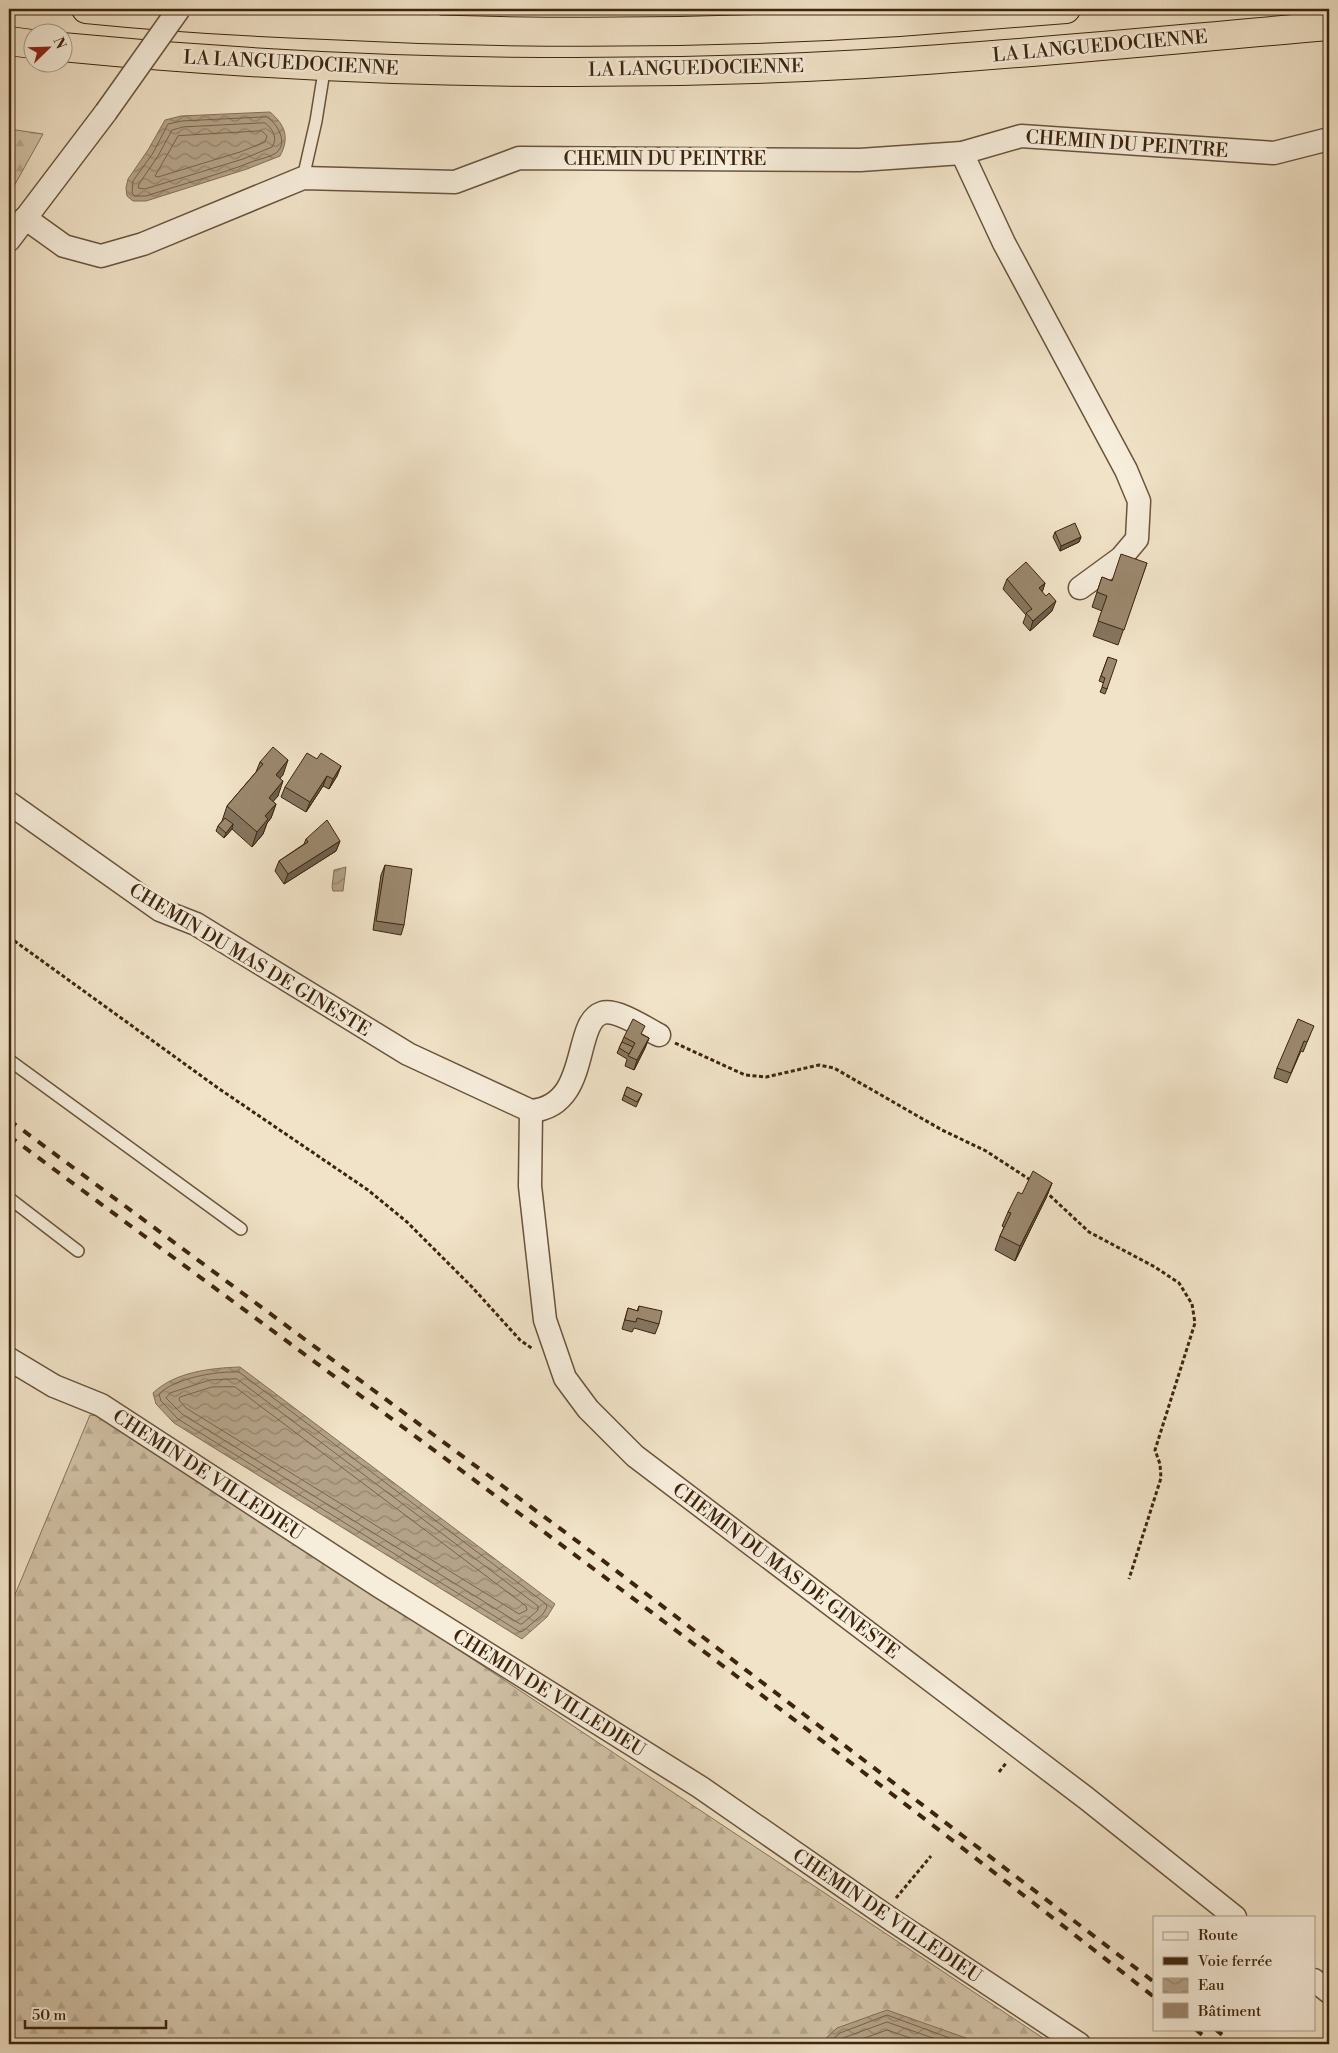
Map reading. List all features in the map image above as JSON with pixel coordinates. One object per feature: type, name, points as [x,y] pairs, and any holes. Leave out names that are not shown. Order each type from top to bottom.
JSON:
[{"type":"highway","name":"LA LANGUEDOCIENNE","points":[[86,9],[266,22],[434,19],[611,31],[898,22],[1066,9]]},
{"type":"highway","name":"LA LANGUEDOCIENNE","points":[[72,48],[326,66],[492,71],[629,71],[781,67],[958,57],[1329,26]]},
{"type":"highway","points":[[9,41],[22,43]]},
{"type":"street","points":[[9,240],[106,112],[179,9]]},
{"type":"street","name":"CHEMIN DU PEINTRE","points":[[25,218],[64,246],[101,256],[144,244],[303,178],[455,182],[519,158],[860,160],[962,153],[1020,136],[1274,153],[1329,139]]},
{"type":"street","points":[[962,153],[1004,243],[1126,470],[1139,501],[1137,540],[1121,558],[1080,588]]},
{"type":"street","name":"CHEMIN DU MAS DE GINESTE","points":[[9,803],[160,910],[196,924],[408,1054],[530,1111],[530,1186],[545,1320],[565,1378],[588,1409],[635,1456],[1086,1798],[1233,1916]]},
{"type":"street","points":[[530,1111],[544,1110],[561,1099],[573,1078],[592,1021],[603,1013],[616,1013],[659,1035]]},
{"type":"street","name":"CHEMIN DE VILLEDIEU","points":[[9,1359],[54,1386],[101,1405],[379,1586],[700,1788],[883,1914],[1079,2044]]},
{"type":"street","points":[[1316,1982],[1329,1992]]},
{"type":"lane","points":[[303,178],[326,66]]},
{"type":"lane","points":[[9,1060],[241,1228]]},
{"type":"lane","points":[[9,1198],[78,1251]]},
{"type":"path","points":[[9,937],[218,1088],[368,1190],[407,1222],[466,1280],[520,1340],[531,1349],[543,1352],[555,1349]]},
{"type":"path","points":[[659,1035],[745,1075],[766,1077],[819,1065],[834,1068],[942,1130],[986,1151],[1035,1183]]},
{"type":"path","points":[[1041,1188],[1090,1232],[1155,1267],[1179,1283],[1192,1304],[1195,1323],[1155,1450],[1160,1464],[1161,1478],[1129,1579]]},
{"type":"path","points":[[883,1914],[931,1856]]},
{"type":"green space","points":[[9,129],[43,134],[9,195]]},
{"type":"green space","points":[[90,1415],[108,1417],[1052,2044],[975,2044],[966,2038],[837,2028],[820,2044],[9,2044],[9,1609]]},
{"type":"water","points":[[270,112],[279,122],[284,132],[285,143],[280,156],[247,169],[146,201],[133,201],[127,196],[128,179],[148,150],[165,120],[181,116]]},
{"type":"water","points":[[346,867],[343,891],[333,891],[334,870]]},
{"type":"water","points":[[240,1367],[555,1604],[547,1617],[522,1639],[174,1423],[156,1404],[153,1393],[172,1380],[194,1372]]},
{"type":"water","points":[[887,2010],[966,2038],[975,2044],[820,2044],[837,2028]]},
{"type":"building","points":[[1075,523],[1081,537],[1061,546],[1055,532]]},
{"type":"building","points":[[1121,554],[1147,563],[1124,630],[1098,621],[1107,596],[1097,592],[1102,577],[1112,581]]},
{"type":"building","points":[[1026,562],[1045,583],[1039,588],[1046,596],[1049,593],[1056,601],[1033,621],[1026,613],[1032,609],[1007,579]]},
{"type":"building","points":[[1108,657],[1117,660],[1107,689],[1102,687],[1105,678],[1101,676]]},
{"type":"building","points":[[273,747],[288,760],[276,775],[283,781],[269,798],[276,804],[265,816],[268,819],[257,832],[227,806],[263,764],[260,762]]},
{"type":"building","points":[[307,753],[317,759],[321,753],[341,766],[333,779],[327,776],[310,802],[285,787]]},
{"type":"building","points":[[225,818],[233,824],[226,833],[218,826]]},
{"type":"building","points":[[327,820],[340,841],[288,874],[279,861],[308,842],[306,839]]},
{"type":"building","points":[[385,865],[412,869],[404,925],[376,921]]},
{"type":"building","points":[[633,1019],[645,1026],[641,1034],[649,1038],[637,1060],[628,1056],[635,1043],[624,1037]]},
{"type":"building","points":[[1298,1019],[1314,1026],[1307,1042],[1304,1041],[1291,1073],[1277,1068]]},
{"type":"building","points":[[622,1042],[633,1047],[629,1054],[619,1048]]},
{"type":"building","points":[[627,1087],[642,1094],[637,1102],[624,1095]]},
{"type":"building","points":[[1033,1171],[1052,1183],[1020,1246],[1000,1236],[1011,1213],[1008,1212],[1018,1192],[1022,1194]]},
{"type":"building","points":[[639,1306],[662,1311],[659,1324],[637,1318],[636,1322],[625,1320],[628,1308],[638,1311]]},
{"type":"railway","points":[[9,1120],[589,1550],[1153,1981]]},
{"type":"railway","points":[[9,1136],[728,1670],[1153,1996]]},
{"type":"railway","points":[[1196,2030],[1214,2044]]},
{"type":"railway","points":[[1216,2030],[1234,2044]]}]
